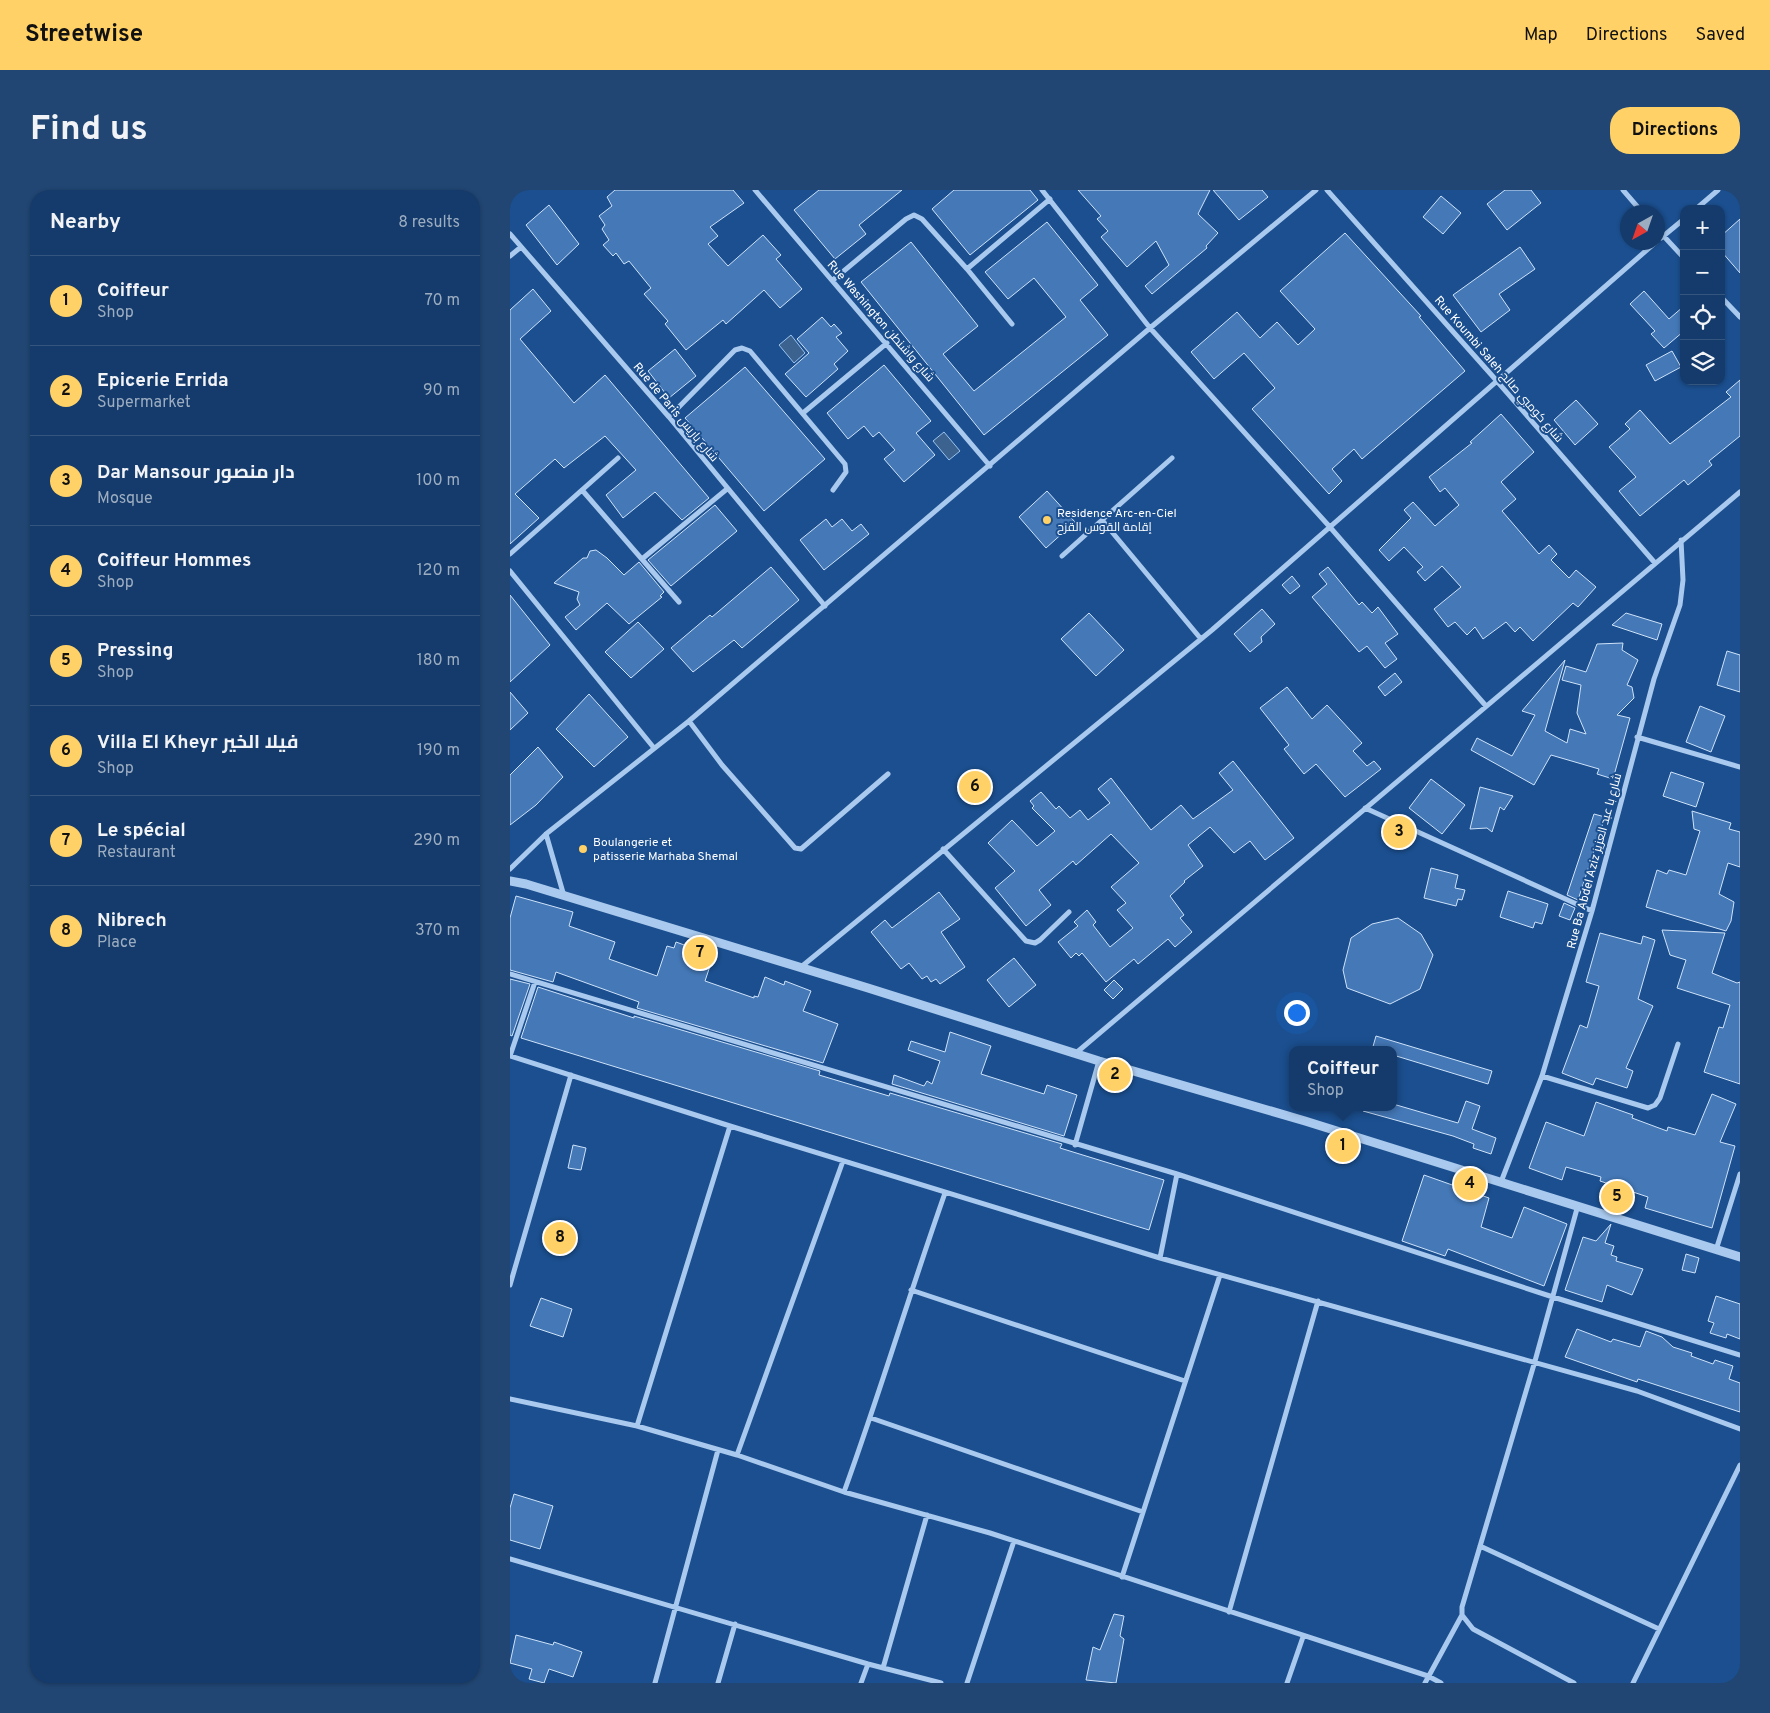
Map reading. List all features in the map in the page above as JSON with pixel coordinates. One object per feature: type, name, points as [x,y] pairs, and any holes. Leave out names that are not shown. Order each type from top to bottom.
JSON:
[{"type":"street","name":"Rue Washington شارع واشنطن","points":[[755,190],[990,466]]},
{"type":"street","points":[[1042,190],[1150,328],[1329,526],[1486,706]]},
{"type":"street","points":[[510,870],[546,834],[689,721],[1150,328],[1316,190]]},
{"type":"street","name":"Rue Koumbi Saleh شارع كومبي صالح","points":[[1326,190],[1496,380],[1654,563]]},
{"type":"street","points":[[1623,190],[1636,205]]},
{"type":"street","points":[[1701,205],[1718,190]]},
{"type":"street","points":[[967,269],[1050,199]]},
{"type":"street","points":[[832,280],[906,219],[914,215],[922,219],[967,269],[1012,324]]},
{"type":"street","points":[[1665,235],[1680,222]]},
{"type":"street","name":"Rue de Paris شارع باريس","points":[[510,234],[669,417],[825,606]]},
{"type":"street","points":[[1665,239],[1680,254]]},
{"type":"street","points":[[510,256],[521,247]]},
{"type":"street","points":[[801,967],[1201,638],[1648,250]]},
{"type":"street","points":[[1725,301],[1740,317]]},
{"type":"street","points":[[802,413],[887,343]]},
{"type":"street","points":[[669,417],[735,350],[742,348],[750,351],[847,468],[833,490]]},
{"type":"street","points":[[510,554],[618,458]]},
{"type":"street","points":[[1062,556],[1172,458]]},
{"type":"street","points":[[642,560],[727,489]]},
{"type":"street","points":[[582,490],[679,602]]},
{"type":"street","points":[[1076,1054],[1740,492]]},
{"type":"street","points":[[1102,520],[1201,638]]},
{"type":"street","name":"Rue Ba Abdel Aziz شارع با عبد العزيز","points":[[1501,1182],[1542,1076],[1592,911],[1637,736],[1654,679],[1680,605],[1683,580],[1681,540]]},
{"type":"street","points":[[510,570],[654,748]]},
{"type":"street","points":[[689,721],[722,764],[795,848],[802,849],[888,774]]},
{"type":"street","points":[[1637,736],[1740,767]]},
{"type":"street","points":[[1365,808],[1592,911]]},
{"type":"street","points":[[546,834],[564,896]]},
{"type":"street","points":[[943,849],[1026,941],[1035,943],[1040,940],[1069,912]]},
{"type":"street","points":[[510,881],[801,967],[1099,1061],[1305,1121],[1740,1257]]},
{"type":"street","points":[[510,974],[1075,1145],[1177,1174],[1553,1297],[1740,1355]]},
{"type":"street","points":[[535,982],[510,1056],[945,1193],[1160,1258],[1638,1391],[1740,1429]]},
{"type":"street","points":[[1542,1076],[1648,1108],[1655,1105],[1660,1098],[1678,1044]]},
{"type":"street","points":[[1075,1145],[1099,1061]]},
{"type":"street","points":[[510,1286],[571,1075]]},
{"type":"street","points":[[637,1426],[730,1126]]},
{"type":"street","points":[[737,1455],[843,1161]]},
{"type":"street","points":[[1160,1258],[1177,1174]]},
{"type":"street","points":[[1716,1250],[1740,1174]]},
{"type":"street","points":[[844,1492],[871,1418],[911,1290],[945,1193]]},
{"type":"street","points":[[1425,1683],[1462,1615],[1462,1607],[1535,1361],[1578,1206]]},
{"type":"street","points":[[1122,1577],[1220,1275]]},
{"type":"street","points":[[911,1290],[1185,1381]]},
{"type":"street","points":[[1228,1612],[1318,1302]]},
{"type":"street","points":[[510,1399],[637,1426],[737,1455],[844,1492],[1014,1541],[1303,1637],[1428,1676],[1441,1683]]},
{"type":"street","points":[[871,1418],[1143,1512]]},
{"type":"street","points":[[655,1683],[718,1450]]},
{"type":"street","points":[[1633,1683],[1740,1465]]},
{"type":"street","points":[[883,1668],[927,1515]]},
{"type":"street","points":[[967,1683],[1014,1541]]},
{"type":"street","points":[[1480,1546],[1660,1629]]},
{"type":"street","points":[[510,1559],[868,1664],[941,1683]]},
{"type":"street","points":[[1462,1615],[1472,1629],[1574,1683]]},
{"type":"street","points":[[718,1683],[736,1624]]},
{"type":"street","points":[[1287,1683],[1303,1637]]},
{"type":"street","points":[[861,1683],[868,1664]]},
{"type":"water","points":[[791,335],[805,353],[794,363],[779,345]]},
{"type":"water","points":[[944,432],[960,451],[949,460],[933,441]]},
{"type":"building","points":[[615,190],[733,190],[744,203],[710,227],[718,236],[708,244],[728,266],[763,235],[781,255],[776,259],[802,289],[780,308],[764,290],[726,324],[723,320],[686,350],[665,324],[668,321],[644,294],[651,288],[629,261],[624,264],[616,253],[613,256],[603,245],[609,240],[602,229],[605,225],[599,216],[612,206],[607,197]]},
{"type":"building","points":[[819,190],[902,190],[859,225],[866,234],[835,259],[794,210]]},
{"type":"building","points":[[954,190],[1030,190],[1038,200],[970,255],[932,209]]},
{"type":"building","points":[[1078,190],[1210,190],[1198,214],[1218,233],[1206,246],[1207,248],[1152,294],[1145,286],[1169,265],[1156,241],[1127,267],[1101,237],[1108,231],[1097,219],[1101,216]]},
{"type":"building","points":[[1213,190],[1262,190],[1268,197],[1239,220]]},
{"type":"building","points":[[1505,190],[1531,190],[1541,203],[1507,230],[1487,204]]},
{"type":"building","points":[[1441,196],[1461,213],[1443,234],[1423,217]]},
{"type":"building","points":[[549,205],[579,244],[557,265],[526,225]]},
{"type":"building","points":[[1740,219],[1740,273],[1725,256],[1725,232]]},
{"type":"building","points":[[1047,222],[1098,285],[1080,300],[1108,335],[984,435],[861,282],[911,242],[978,326],[943,354],[974,391],[1066,317],[1034,278],[1008,299],[985,272]]},
{"type":"building","points":[[1345,233],[1421,316],[1419,317],[1465,371],[1362,459],[1354,449],[1332,469],[1342,481],[1329,494],[1252,409],[1275,388],[1244,353],[1214,379],[1191,352],[1237,312],[1260,338],[1277,322],[1298,345],[1315,329],[1280,291]]},
{"type":"building","points":[[1520,247],[1535,269],[1499,294],[1510,310],[1481,332],[1453,295]]},
{"type":"building","points":[[533,289],[551,311],[520,339],[574,403],[605,375],[709,498],[682,520],[655,492],[623,518],[606,495],[636,470],[605,436],[564,468],[555,459],[515,494],[539,518],[510,544],[510,310]]},
{"type":"building","points":[[1644,291],[1669,319],[1680,309],[1680,334],[1664,348],[1651,334],[1655,331],[1630,304]]},
{"type":"building","points":[[822,317],[831,327],[834,324],[842,333],[836,337],[848,351],[834,364],[838,369],[806,397],[785,374],[809,353],[797,339]]},
{"type":"building","points":[[675,349],[696,376],[669,398],[648,371]]},
{"type":"building","points":[[1672,351],[1680,368],[1655,381],[1646,365]]},
{"type":"building","points":[[884,365],[931,421],[916,433],[935,455],[904,482],[884,459],[895,450],[879,432],[873,437],[864,426],[848,439],[827,413]]},
{"type":"building","points":[[745,367],[825,459],[764,511],[685,418]]},
{"type":"building","points":[[1740,380],[1740,436],[1709,461],[1712,465],[1688,485],[1684,480],[1640,516],[1619,491],[1636,477],[1609,447],[1630,429],[1625,424],[1640,410],[1670,444],[1731,397],[1726,392]]},
{"type":"building","points":[[1576,400],[1598,424],[1575,445],[1554,420]]},
{"type":"building","points":[[1501,414],[1534,452],[1501,482],[1516,499],[1502,511],[1539,554],[1549,545],[1557,554],[1551,560],[1569,578],[1576,570],[1596,587],[1578,607],[1573,603],[1533,641],[1520,627],[1515,632],[1506,622],[1483,639],[1475,627],[1467,635],[1455,622],[1448,627],[1434,609],[1461,587],[1442,566],[1425,581],[1417,572],[1423,567],[1404,547],[1389,561],[1379,550],[1411,518],[1404,510],[1413,502],[1435,526],[1459,505],[1445,488],[1440,492],[1429,477],[1472,443],[1470,442]]},
{"type":"building","name":"Residence Arc-en-Ciel إقامة القوس القزح","points":[[1047,491],[1075,522],[1046,548],[1019,517]]},
{"type":"building","points":[[715,505],[737,531],[671,586],[648,560]]},
{"type":"building","points":[[826,519],[832,527],[842,519],[852,531],[861,524],[869,534],[824,570],[800,540]]},
{"type":"building","points":[[596,550],[624,575],[639,562],[664,592],[660,596],[662,597],[629,624],[607,603],[576,630],[565,617],[580,605],[577,599],[579,592],[554,583],[583,558],[587,558],[590,551]]},
{"type":"building","points":[[771,567],[799,600],[742,648],[734,640],[693,672],[671,648],[710,615],[712,617]]},
{"type":"building","points":[[1328,567],[1359,605],[1362,602],[1372,613],[1378,607],[1398,634],[1385,643],[1397,659],[1385,668],[1367,646],[1359,652],[1312,597],[1327,584],[1319,574]]},
{"type":"building","points":[[1292,576],[1300,586],[1290,594],[1282,585]]},
{"type":"building","points":[[510,595],[550,645],[510,682]]},
{"type":"building","points":[[1262,609],[1275,624],[1261,637],[1262,642],[1250,652],[1234,634]]},
{"type":"building","points":[[1089,613],[1124,650],[1096,676],[1061,639]]},
{"type":"building","points":[[1626,613],[1662,624],[1657,640],[1612,625]]},
{"type":"building","points":[[638,622],[664,649],[631,678],[605,652]]},
{"type":"building","points":[[1623,643],[1622,650],[1638,660],[1627,685],[1632,687],[1634,698],[1617,715],[1630,718],[1613,779],[1597,774],[1599,769],[1551,755],[1534,785],[1471,750],[1477,738],[1512,756],[1535,715],[1522,711],[1565,660],[1545,731],[1567,743],[1570,729],[1586,734],[1577,713],[1581,685],[1562,680],[1566,666],[1586,672],[1597,644]]},
{"type":"building","points":[[1727,651],[1740,655],[1740,692],[1717,685]]},
{"type":"building","points":[[1395,673],[1402,682],[1385,696],[1378,687]]},
{"type":"building","points":[[1287,687],[1312,719],[1327,705],[1362,743],[1353,751],[1367,766],[1374,761],[1381,769],[1345,797],[1316,764],[1304,774],[1284,749],[1289,745],[1260,708]]},
{"type":"building","points":[[510,692],[528,713],[510,730]]},
{"type":"building","points":[[589,694],[628,737],[594,767],[556,729]]},
{"type":"building","points":[[1700,706],[1725,716],[1711,752],[1686,742]]},
{"type":"building","points":[[538,747],[563,777],[536,805],[510,825],[510,775]]},
{"type":"building","points":[[1233,761],[1294,838],[1265,860],[1250,841],[1234,853],[1210,827],[1188,845],[1203,866],[1184,881],[1170,896],[1184,915],[1180,918],[1192,932],[1175,947],[1168,939],[1138,964],[1134,959],[1106,982],[1082,953],[1079,956],[1076,953],[1071,958],[1058,942],[1078,926],[1074,922],[1087,910],[1096,922],[1093,925],[1110,947],[1133,928],[1117,910],[1126,903],[1111,887],[1139,863],[1111,834],[1076,865],[1073,861],[1039,890],[1051,905],[1026,926],[995,888],[1015,871],[988,843],[1012,820],[1037,846],[1055,831],[1032,808],[1034,806],[1030,801],[1041,792],[1056,809],[1059,806],[1070,818],[1080,810],[1088,820],[1110,803],[1098,789],[1111,778],[1151,830],[1181,805],[1193,819],[1233,790],[1219,773]]},
{"type":"building","points":[[1671,772],[1704,783],[1696,807],[1663,796]]},
{"type":"building","points":[[1431,779],[1465,805],[1442,834],[1409,808]]},
{"type":"building","points":[[1480,787],[1513,796],[1504,810],[1500,807],[1492,832],[1487,828],[1470,829]]},
{"type":"building","points":[[1692,811],[1731,823],[1729,829],[1740,832],[1740,867],[1728,863],[1719,894],[1734,902],[1731,921],[1726,931],[1646,907],[1657,870],[1667,874],[1669,870],[1686,875],[1700,831],[1694,829]]},
{"type":"building","points":[[1594,814],[1605,817],[1578,900],[1567,895]]},
{"type":"building","points":[[1431,868],[1458,875],[1455,888],[1465,890],[1462,900],[1458,899],[1456,906],[1424,898]]},
{"type":"building","points":[[1508,891],[1548,904],[1542,924],[1535,922],[1533,928],[1500,917]]},
{"type":"building","points":[[939,892],[960,919],[941,932],[965,967],[940,984],[936,979],[931,982],[927,976],[922,979],[909,963],[901,969],[871,932],[885,920],[892,928]]},
{"type":"building","points":[[516,896],[573,912],[569,926],[615,942],[609,959],[657,976],[667,946],[674,948],[676,942],[698,950],[697,955],[712,960],[705,981],[754,998],[754,996],[758,997],[765,977],[784,985],[785,981],[811,991],[803,1011],[838,1024],[823,1063],[637,1008],[639,1002],[556,972],[553,982],[510,970],[510,918]]},
{"type":"building","points":[[1564,903],[1575,908],[1570,920],[1559,916]]},
{"type":"building","points":[[1398,918],[1421,934],[1433,955],[1420,989],[1390,1004],[1347,988],[1343,970],[1351,938],[1372,924]]},
{"type":"building","points":[[1662,930],[1725,933],[1712,973],[1737,983],[1740,982],[1740,1084],[1704,1072],[1719,1027],[1723,1028],[1730,1005],[1677,988],[1686,960],[1670,955]]},
{"type":"building","points":[[1600,933],[1641,944],[1643,936],[1655,940],[1638,999],[1653,1006],[1626,1068],[1633,1071],[1627,1088],[1596,1078],[1593,1085],[1562,1073],[1580,1025],[1587,1028],[1599,986],[1586,982]]},
{"type":"building","points":[[1014,958],[1036,985],[1009,1007],[987,980]]},
{"type":"building","points":[[510,979],[530,984],[512,1036],[510,1035]]},
{"type":"building","points":[[1114,980],[1123,989],[1113,999],[1104,990]]},
{"type":"building","points":[[538,987],[634,1018],[634,1016],[820,1071],[819,1075],[889,1096],[890,1093],[1062,1144],[1060,1148],[1164,1180],[1149,1230],[521,1038]]},
{"type":"building","points":[[950,1032],[991,1046],[981,1074],[1044,1094],[1047,1085],[1077,1095],[1064,1136],[892,1084],[894,1075],[924,1086],[927,1081],[932,1084],[940,1061],[908,1050],[911,1041],[945,1052]]},
{"type":"building","points":[[1376,1036],[1492,1071],[1488,1084],[1397,1056],[1397,1046],[1373,1046]]},
{"type":"building","points":[[1712,1094],[1736,1104],[1720,1142],[1735,1146],[1712,1228],[1645,1208],[1648,1197],[1600,1181],[1601,1177],[1566,1167],[1562,1180],[1529,1168],[1546,1122],[1584,1136],[1596,1102],[1633,1115],[1632,1118],[1667,1131],[1668,1127],[1695,1135]]},
{"type":"building","points":[[1466,1101],[1480,1106],[1472,1129],[1496,1138],[1491,1154],[1473,1148],[1474,1144],[1453,1136],[1363,1111],[1397,1111],[1397,1105],[1458,1123]]},
{"type":"building","points":[[573,1145],[586,1148],[581,1170],[568,1168]]},
{"type":"building","points":[[1424,1175],[1489,1198],[1481,1227],[1512,1238],[1524,1207],[1567,1224],[1544,1286],[1448,1249],[1445,1256],[1402,1241]]},
{"type":"building","points":[[1611,1224],[1605,1243],[1614,1246],[1611,1255],[1617,1257],[1616,1261],[1643,1269],[1632,1295],[1607,1285],[1602,1302],[1565,1290],[1583,1237],[1596,1241]]},
{"type":"building","points":[[1686,1254],[1699,1258],[1695,1273],[1682,1270]]},
{"type":"building","points":[[1716,1296],[1740,1304],[1740,1339],[1727,1334],[1726,1338],[1710,1333],[1714,1323],[1708,1321]]},
{"type":"building","points":[[541,1298],[572,1309],[563,1337],[530,1326]]},
{"type":"building","points":[[1577,1329],[1611,1342],[1613,1339],[1640,1347],[1646,1331],[1662,1337],[1673,1347],[1692,1353],[1691,1356],[1713,1364],[1715,1360],[1733,1366],[1729,1379],[1740,1383],[1740,1412],[1638,1379],[1637,1382],[1565,1357]]},
{"type":"building","points":[[514,1494],[553,1506],[540,1549],[510,1540],[510,1508]]},
{"type":"building","points":[[1114,1614],[1124,1616],[1120,1636],[1124,1639],[1116,1683],[1086,1680],[1093,1647],[1100,1650]]},
{"type":"building","points":[[516,1635],[553,1645],[554,1642],[582,1652],[573,1677],[549,1669],[544,1683],[529,1679],[532,1669],[510,1663]]},
{"type":"place","name":"Residence Arc-en-Ciel إقامة القوس القزح","points":[[1047,520]]},
{"type":"place","name":"Villa El Kheyr فيلا الخير","points":[[975,787]]},
{"type":"place","name":"Dar Mansour دار منصور","points":[[1399,832]]},
{"type":"place","name":"Boulangerie et patisserie Marhaba Shemal","points":[[583,849]]},
{"type":"place","name":"Le spécial","points":[[700,953]]},
{"type":"place","name":"Epicerie Errida","points":[[1115,1075]]},
{"type":"place","name":"Coiffeur","points":[[1343,1146]]},
{"type":"place","name":"Coiffeur Hommes","points":[[1470,1184]]},
{"type":"place","name":"Pressing","points":[[1617,1197]]},
{"type":"place","name":"Nibrech","points":[[560,1238]]}]
